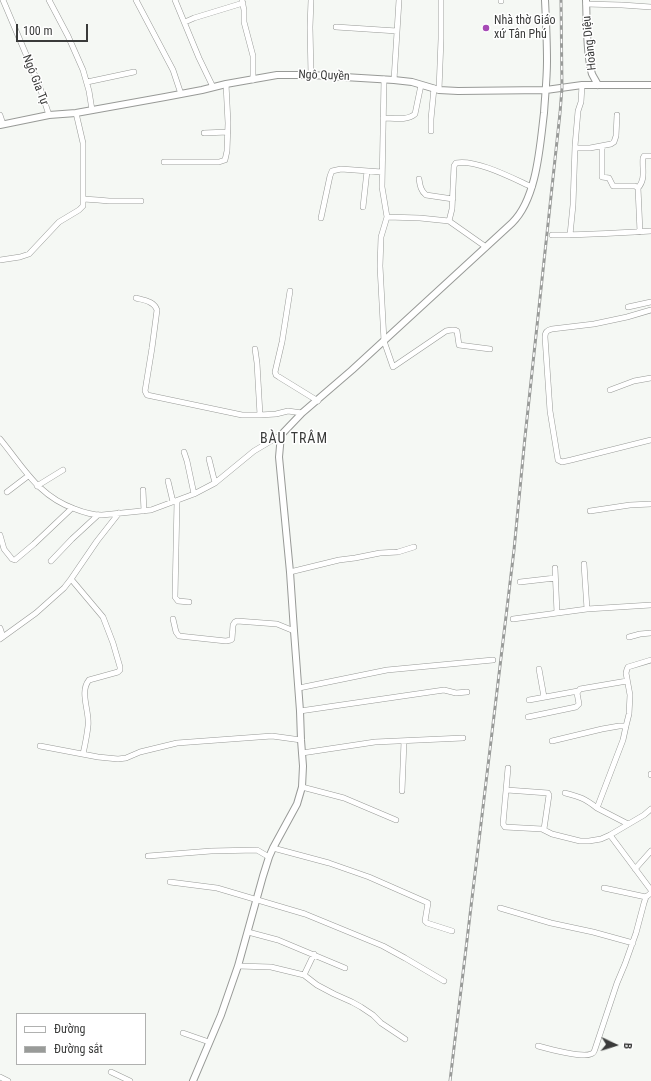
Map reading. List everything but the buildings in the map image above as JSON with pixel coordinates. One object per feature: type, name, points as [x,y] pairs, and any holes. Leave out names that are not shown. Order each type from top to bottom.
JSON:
[{"type":"street","name":"Ngô Gia Tự","points":[[3,0],[39,85],[49,115]]},
{"type":"street","points":[[49,0],[68,36],[83,70],[87,82],[92,110]]},
{"type":"street","points":[[136,0],[173,70],[181,94]]},
{"type":"street","points":[[175,0],[199,58],[213,87]]},
{"type":"street","points":[[310,0],[311,75]]},
{"type":"street","points":[[394,80],[400,0]]},
{"type":"street","points":[[431,132],[431,119],[436,89],[441,39],[441,0]]},
{"type":"street","points":[[0,439],[28,476],[37,486],[51,497],[72,508],[87,513],[107,515],[151,510],[194,494],[215,483],[254,451],[281,435],[302,413],[318,401],[384,341],[519,215],[527,201],[532,186],[538,158],[546,90],[547,61],[545,0]]},
{"type":"street","points":[[185,22],[243,2],[244,22],[253,56],[253,80]]},
{"type":"street","points":[[586,2],[651,8]]},
{"type":"street","name":"Hoàng Diệu","points":[[586,2],[588,52],[593,75],[598,85]]},
{"type":"street","points":[[336,27],[397,31]]},
{"type":"street","points":[[87,82],[134,72]]},
{"type":"street","name":"Ngô Quyền","points":[[1,124],[49,115],[76,113],[277,75],[311,75],[384,79],[412,82],[436,89],[458,91],[546,90],[582,85],[651,84]]},
{"type":"street","points":[[384,79],[382,187],[387,216],[381,237],[380,266],[384,341],[393,367],[450,329],[455,329],[458,331],[460,345],[490,349]]},
{"type":"street","points":[[164,162],[223,162],[226,158],[228,132],[226,84]]},
{"type":"street","points":[[383,118],[408,118],[412,116],[415,111],[421,85]]},
{"type":"street","points":[[570,235],[574,205],[575,148],[582,85]]},
{"type":"street","points":[[0,260],[29,254],[59,222],[79,210],[82,206],[83,143],[76,113]]},
{"type":"street","points":[[0,114],[1,124]]},
{"type":"street","points":[[575,148],[590,148],[614,142],[616,136],[617,115]]},
{"type":"street","points":[[204,133],[228,132]]},
{"type":"street","points":[[602,146],[602,177],[609,178],[613,186],[635,186],[638,188]]},
{"type":"street","points":[[640,232],[638,188],[642,184],[643,179],[643,158],[644,156],[651,156]]},
{"type":"street","points":[[449,221],[453,199],[454,166],[456,163],[459,162],[482,166],[532,186]]},
{"type":"street","points":[[321,218],[332,170],[341,169],[382,172]]},
{"type":"street","points":[[363,207],[367,171]]},
{"type":"street","points":[[419,179],[420,187],[426,195],[453,199]]},
{"type":"street","points":[[83,199],[113,202],[141,201]]},
{"type":"street","points":[[387,216],[449,221],[486,247]]},
{"type":"street","points":[[552,235],[651,231]]},
{"type":"street","points":[[290,291],[282,342],[275,372],[276,375],[318,401]]},
{"type":"street","points":[[136,298],[152,303],[155,305],[157,310],[145,391],[147,395],[233,414],[250,416],[276,414],[288,411],[302,413]]},
{"type":"street","points":[[628,307],[651,302]]},
{"type":"street","points":[[651,310],[594,324],[552,329],[545,332],[550,411],[558,460],[562,462],[651,440]]},
{"type":"street","points":[[255,349],[260,416]]},
{"type":"street","points":[[610,390],[651,378]]},
{"type":"street","points":[[194,1081],[221,1015],[238,966],[269,857],[297,804],[302,787],[303,774],[300,711],[290,572],[279,457],[281,435]]},
{"type":"street","points":[[184,452],[194,494]]},
{"type":"street","points":[[209,459],[215,483]]},
{"type":"street","points":[[37,486],[63,470]]},
{"type":"street","points":[[7,492],[28,476]]},
{"type":"street","points":[[168,481],[175,501],[175,596],[178,602],[189,602]]},
{"type":"street","points":[[143,490],[144,511]]},
{"type":"street","points":[[590,511],[630,505],[651,504]]},
{"type":"street","points":[[0,535],[4,549],[12,559],[15,560],[72,508]]},
{"type":"street","points":[[0,628],[2,638],[36,613],[55,596],[71,579],[96,541],[119,513]]},
{"type":"street","points":[[51,561],[98,515]]},
{"type":"street","points":[[290,572],[340,560],[380,553],[398,552],[414,547]]},
{"type":"street","points":[[584,564],[587,609]]},
{"type":"street","points":[[555,568],[557,613]]},
{"type":"street","points":[[520,582],[555,578]]},
{"type":"street","points":[[71,579],[103,617],[118,656],[120,668],[118,672],[89,680],[86,684],[84,690],[88,711],[88,726],[83,754]]},
{"type":"street","points":[[514,619],[587,609],[651,605]]},
{"type":"street","points":[[173,619],[176,632],[179,636],[203,639],[231,640],[233,625],[237,621],[277,624],[294,631]]},
{"type":"street","points":[[630,637],[651,633]]},
{"type":"street","points":[[298,688],[387,670],[493,660]]},
{"type":"street","points":[[597,808],[623,740],[629,714],[630,695],[626,673],[627,669],[628,667],[651,660]]},
{"type":"street","points":[[539,669],[544,697]]},
{"type":"street","points":[[529,700],[627,681]]},
{"type":"street","points":[[300,711],[444,690],[456,693],[467,692]]},
{"type":"street","points":[[528,717],[576,707],[579,704],[578,691]]},
{"type":"street","points":[[552,741],[602,729],[626,726]]},
{"type":"street","points":[[40,746],[118,759],[177,743],[272,736],[301,740]]},
{"type":"street","points":[[302,753],[375,742],[463,738]]},
{"type":"street","points":[[402,791],[404,741]]},
{"type":"street","points":[[508,768],[504,826],[544,829],[552,834],[584,841],[601,839],[610,835],[651,809]]},
{"type":"street","points":[[302,787],[344,798],[396,820]]},
{"type":"street","points":[[506,790],[548,793],[549,795],[544,829]]},
{"type":"street","points":[[565,793],[586,800],[597,808],[628,824]]},
{"type":"street","points":[[538,1046],[582,1055],[593,1053],[625,964],[646,897],[651,891],[610,835]]},
{"type":"street","points":[[273,848],[329,863],[369,877],[426,902],[428,906],[425,921],[452,931]]},
{"type":"street","points":[[148,856],[211,851],[257,850],[269,857]]},
{"type":"street","points":[[635,869],[651,851]]},
{"type":"street","points":[[170,882],[217,888],[304,914],[383,946],[444,981]]},
{"type":"street","points":[[604,888],[646,897]]},
{"type":"street","points":[[500,908],[632,943]]},
{"type":"street","points":[[248,932],[278,940],[345,968]]},
{"type":"street","points":[[304,975],[314,954]]},
{"type":"street","points":[[238,966],[272,967],[304,975],[317,985],[361,1007],[405,1039]]},
{"type":"street","points":[[183,1033],[209,1042]]},
{"type":"street","points":[[111,1072],[130,1081]]},
{"type":"street","points":[[0,1077],[8,1081]]},
{"type":"railway","points":[[450,1081],[514,550],[560,113],[562,88],[561,0]]},
{"type":"place","name":"Nhà thờ Giáo xứ Tân Phú","points":[[486,28]]},
{"type":"district","name":"BÀU TRÂM","points":[[294,439]]}]
